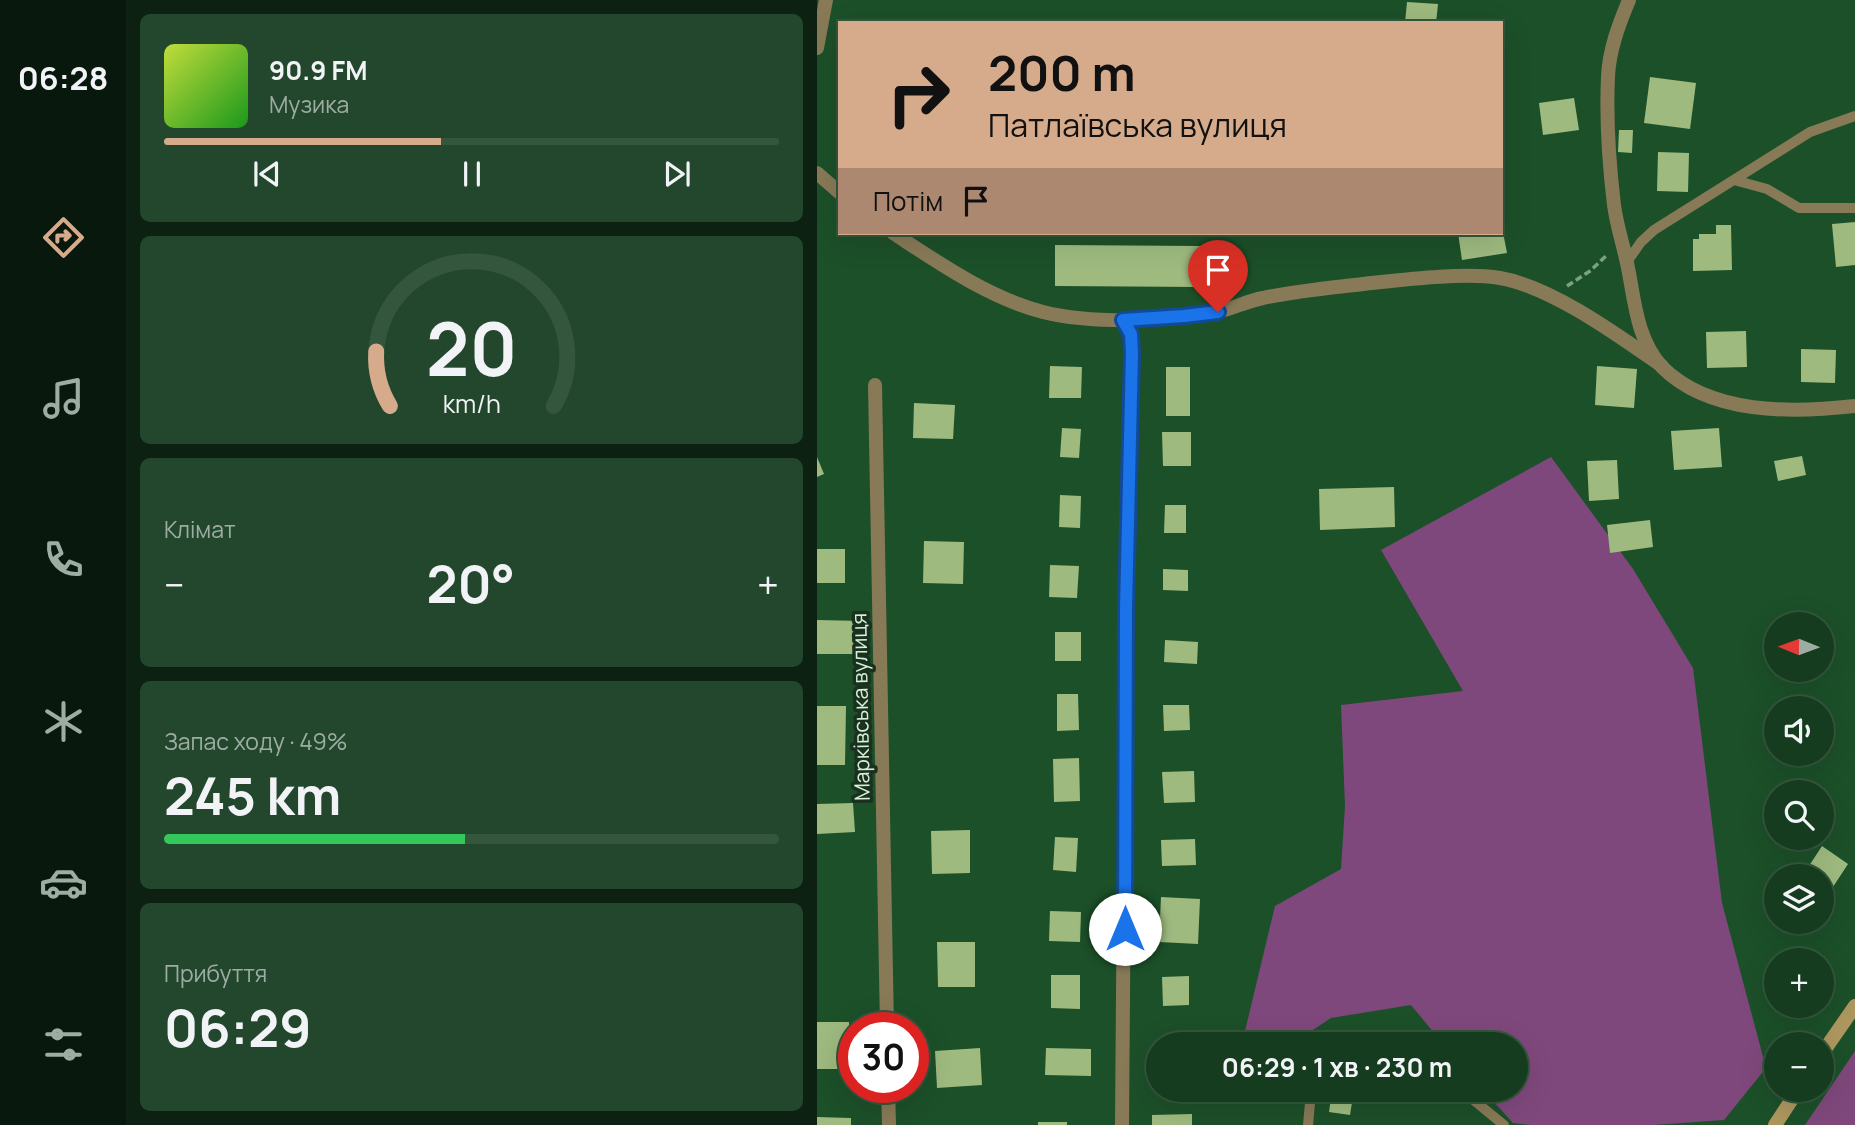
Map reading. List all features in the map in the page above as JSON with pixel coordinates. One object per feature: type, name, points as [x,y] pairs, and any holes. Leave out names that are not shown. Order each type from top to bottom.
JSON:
[{"type":"street","points":[[817,48],[826,0]]},
{"type":"street","points":[[1630,0],[1616,31],[1608,74],[1614,207],[1638,321],[1647,346],[1662,366]]},
{"type":"street","points":[[817,173],[838,191]]},
{"type":"street","points":[[896,235],[978,285],[1014,302],[1043,312],[1123,320],[1218,312],[1260,298],[1385,282],[1477,276],[1500,278],[1524,284],[1561,302],[1625,340],[1701,394],[1744,406],[1816,410],[1855,406]]},
{"type":"street","points":[[1122,1125],[1126,608],[1132,354],[1131,334],[1123,320]]},
{"type":"street","name":"Марківська вулиця","points":[[875,385],[887,1012]]},
{"type":"street","points":[[1834,1036],[1855,1006]]},
{"type":"street","points":[[1775,1125],[1790,1102]]},
{"type":"street","points":[[888,1103],[889,1125]]},
{"type":"lane","points":[[1627,262],[1641,242],[1654,230],[1810,132],[1855,116]]},
{"type":"lane","points":[[1734,180],[1767,189],[1799,208],[1855,208]]},
{"type":"lane","points":[[1308,1125],[1310,1102]]},
{"type":"lane","points":[[1476,1102],[1504,1125]]},
{"type":"path","points":[[1563,288],[1590,271],[1608,255],[1619,226]]},
{"type":"shaded area","points":[[1551,457],[1633,569],[1693,668],[1722,903],[1764,1060],[1764,1070],[1724,1120],[1653,1125],[1513,1123],[1494,1102],[1528,1102],[1528,1032],[1433,1032],[1411,1005],[1331,1018],[1310,1032],[1245,1031],[1275,906],[1341,869],[1345,806],[1341,705],[1463,691],[1381,550]]},
{"type":"shaded area","points":[[1855,1051],[1855,1125],[1805,1125],[1821,1102],[1834,1102],[1834,1082]]},
{"type":"building","points":[[1407,2],[1438,4],[1436,21],[1405,21]]},
{"type":"building","points":[[1650,77],[1696,83],[1690,129],[1644,123]]},
{"type":"building","points":[[1574,98],[1579,130],[1543,135],[1539,103]]},
{"type":"building","points":[[1619,130],[1633,130],[1632,153],[1618,152]]},
{"type":"building","points":[[1658,152],[1689,153],[1688,192],[1657,191]]},
{"type":"building","points":[[1855,222],[1855,265],[1836,267],[1832,224]]},
{"type":"building","points":[[1716,225],[1731,225],[1732,270],[1693,271],[1693,239],[1699,239],[1699,234],[1716,234]]},
{"type":"building","points":[[1503,232],[1507,253],[1462,260],[1458,235],[1503,235]]},
{"type":"building","points":[[1055,245],[1201,246],[1201,287],[1055,286]]},
{"type":"building","points":[[1746,331],[1747,367],[1707,368],[1706,332]]},
{"type":"building","points":[[1801,349],[1836,350],[1835,383],[1801,382]]},
{"type":"building","points":[[1050,366],[1082,367],[1081,398],[1049,398]]},
{"type":"building","points":[[1597,366],[1637,369],[1634,408],[1595,405]]},
{"type":"building","points":[[1166,367],[1190,367],[1190,416],[1166,416]]},
{"type":"building","points":[[914,403],[955,405],[953,439],[913,438]]},
{"type":"building","points":[[1062,428],[1081,429],[1079,458],[1060,457]]},
{"type":"building","points":[[1719,428],[1722,467],[1674,470],[1671,431]]},
{"type":"building","points":[[1162,432],[1191,432],[1191,466],[1163,466]]},
{"type":"building","points":[[1802,456],[1806,475],[1778,481],[1774,461]]},
{"type":"building","points":[[817,457],[824,474],[817,477]]},
{"type":"building","points":[[1617,460],[1619,499],[1589,501],[1587,461]]},
{"type":"building","points":[[1394,487],[1395,527],[1320,530],[1319,489]]},
{"type":"building","points":[[1060,495],[1081,496],[1080,528],[1059,527]]},
{"type":"building","points":[[1165,505],[1186,505],[1186,533],[1164,533]]},
{"type":"building","points":[[1650,520],[1653,547],[1610,553],[1607,525]]},
{"type":"building","points":[[924,541],[964,542],[963,584],[923,583]]},
{"type":"building","points":[[817,549],[845,549],[845,583],[817,583]]},
{"type":"building","points":[[1050,565],[1079,566],[1077,598],[1049,597]]},
{"type":"building","points":[[1163,569],[1188,570],[1188,591],[1163,590]]},
{"type":"building","points":[[817,620],[864,621],[863,654],[817,654]]},
{"type":"building","points":[[1055,632],[1081,632],[1081,661],[1055,661]]},
{"type":"building","points":[[1165,640],[1198,642],[1197,664],[1164,662]]},
{"type":"building","points":[[1057,694],[1078,694],[1079,730],[1057,731]]},
{"type":"building","points":[[1163,705],[1189,705],[1190,730],[1164,731]]},
{"type":"building","points":[[817,706],[846,706],[845,765],[817,765]]},
{"type":"building","points":[[1079,758],[1080,801],[1054,802],[1053,759]]},
{"type":"building","points":[[1194,771],[1195,802],[1164,803],[1162,772]]},
{"type":"building","points":[[853,803],[855,832],[817,834],[817,804]]},
{"type":"building","points":[[970,830],[970,873],[932,874],[931,831]]},
{"type":"building","points":[[1055,837],[1078,838],[1076,872],[1053,870]]},
{"type":"building","points":[[1195,839],[1196,865],[1162,866],[1161,840]]},
{"type":"building","points":[[1819,850],[1828,850],[1848,864],[1834,885],[1834,864],[1810,864]]},
{"type":"building","points":[[1161,897],[1200,899],[1198,944],[1159,942]]},
{"type":"building","points":[[1050,911],[1081,912],[1080,942],[1049,941]]},
{"type":"building","points":[[937,942],[975,942],[975,987],[938,987]]},
{"type":"building","points":[[1051,975],[1080,975],[1080,1009],[1051,1008]]},
{"type":"building","points":[[1189,976],[1189,1005],[1163,1006],[1162,977]]},
{"type":"building","points":[[817,1022],[838,1022],[838,1069],[817,1069]]},
{"type":"building","points":[[980,1048],[982,1085],[937,1088],[935,1051]]},
{"type":"building","points":[[1046,1048],[1091,1049],[1091,1076],[1045,1075]]},
{"type":"building","points":[[1330,1102],[1352,1102],[1350,1115],[1329,1112]]},
{"type":"building","points":[[1192,1114],[1192,1125],[1152,1125],[1152,1115]]},
{"type":"building","points":[[817,1117],[851,1118],[851,1125],[817,1125]]},
{"type":"building","points":[[1038,1122],[1067,1122],[1067,1125],[1038,1125]]},
{"type":"route","points":[[1125,929],[1126,608],[1132,354],[1131,334],[1123,320],[1218,312]]}]
